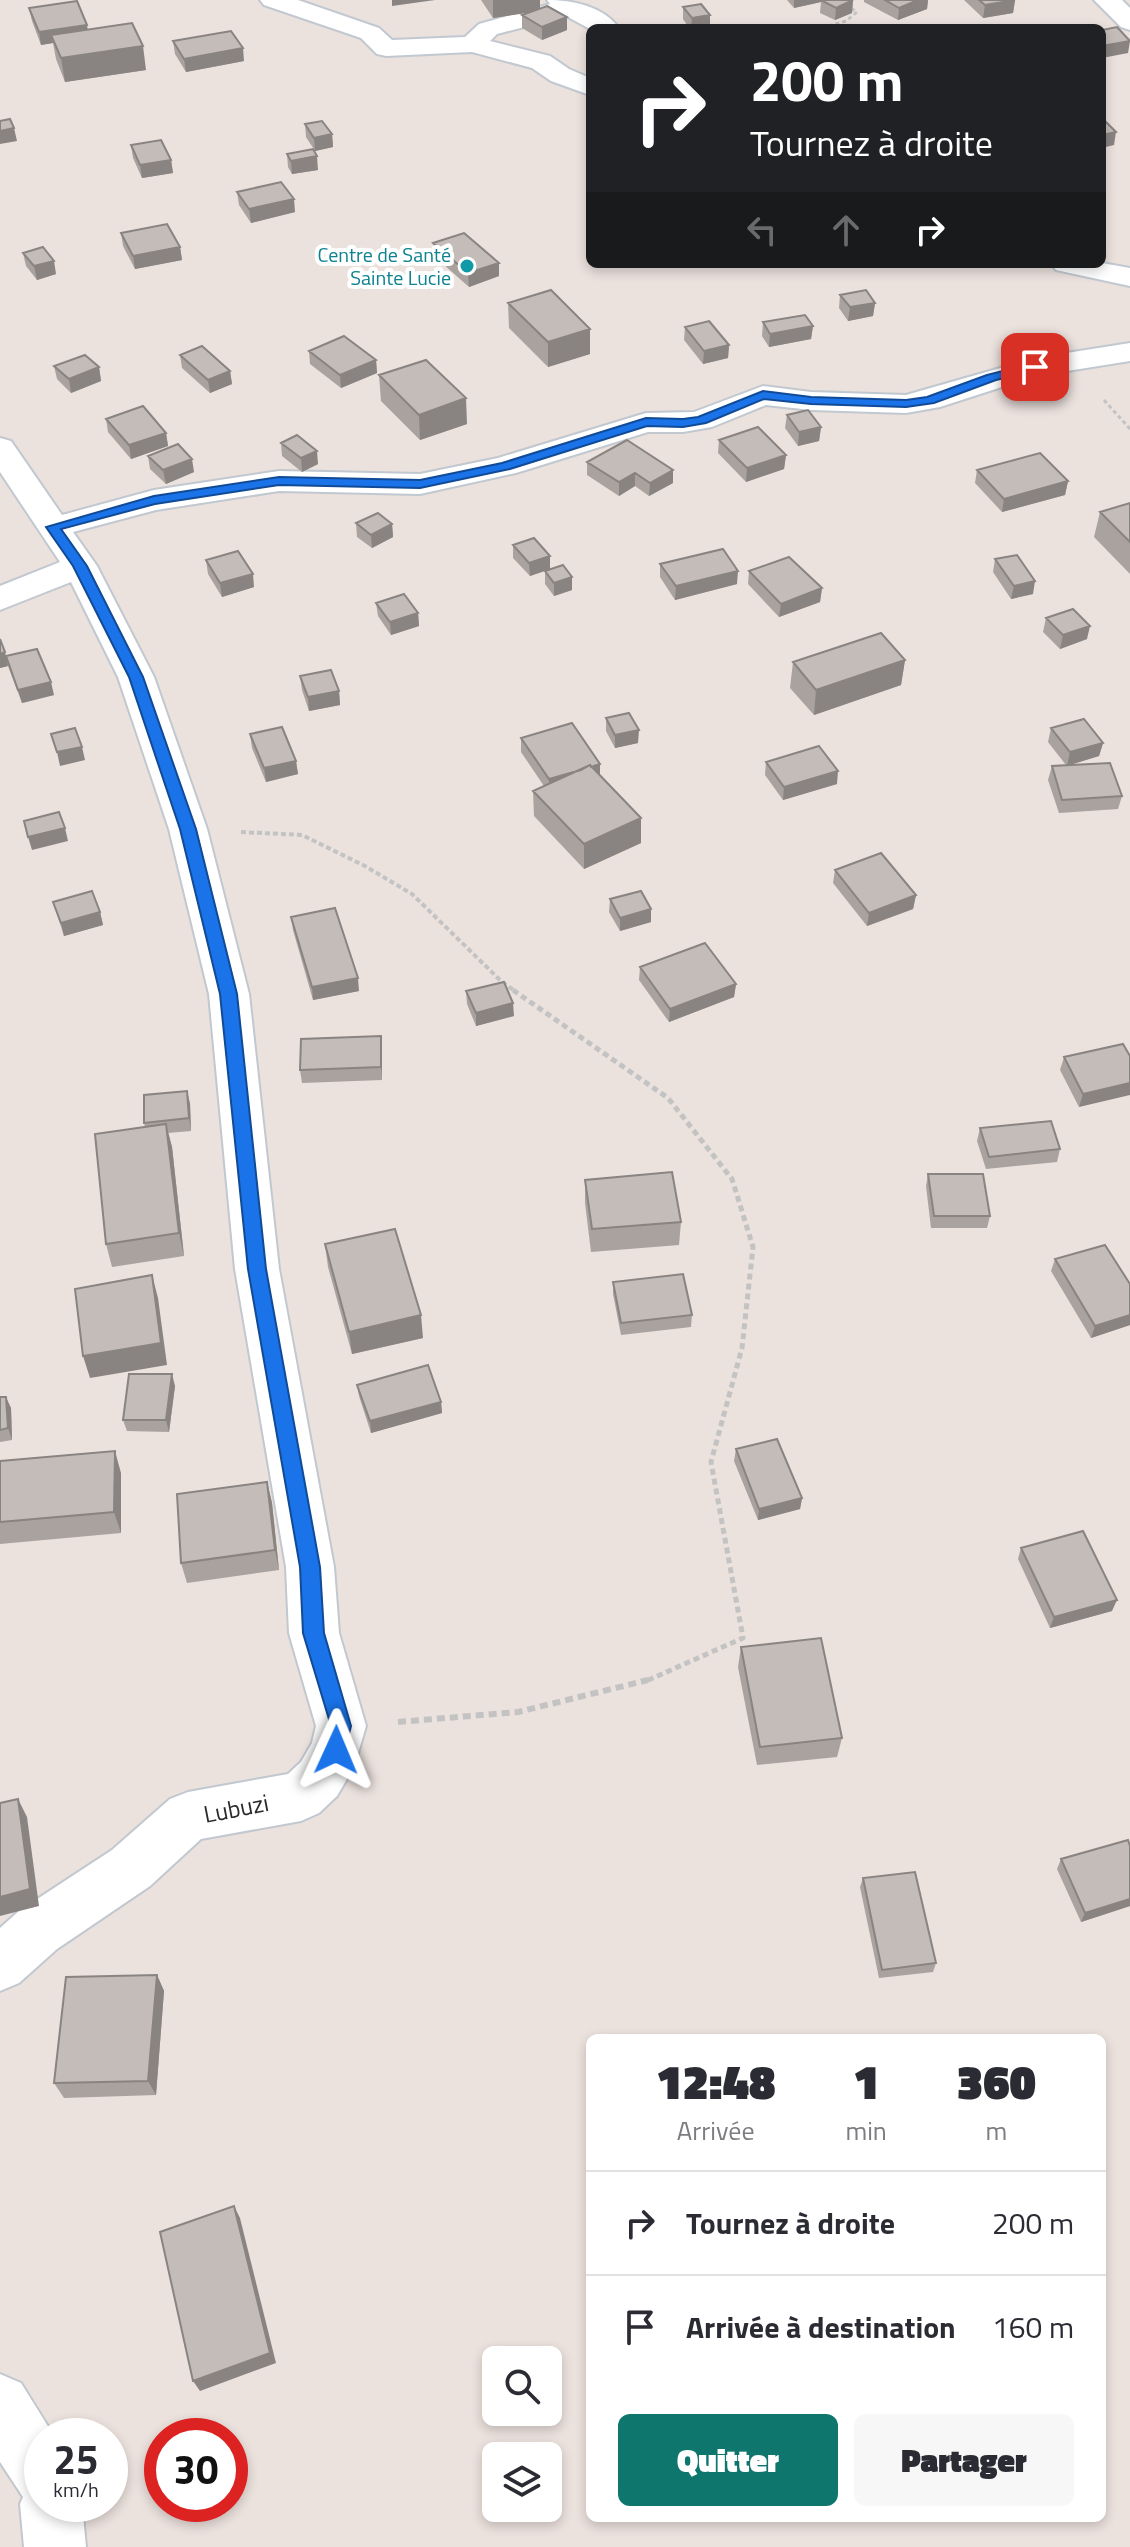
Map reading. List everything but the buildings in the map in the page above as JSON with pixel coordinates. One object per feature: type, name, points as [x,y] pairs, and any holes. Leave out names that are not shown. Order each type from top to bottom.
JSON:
[{"type":"street","points":[[273,0],[370,33],[386,48],[472,44],[541,62],[560,75],[586,85]]},
{"type":"street","points":[[472,44],[488,29],[603,10],[615,0]]},
{"type":"street","points":[[1107,0],[1130,22]]},
{"type":"street","points":[[1086,268],[1130,277]]},
{"type":"street","points":[[53,527],[154,500],[279,481],[420,484],[505,466],[646,422],[701,420],[763,395],[811,401],[906,404],[929,400],[1035,367],[1130,352]]},
{"type":"street","points":[[0,448],[80,566],[136,677],[188,829],[229,994],[257,1269],[310,1567],[314,1633],[341,1726]]},
{"type":"street","points":[[0,599],[80,566]]},
{"type":"street","name":"Lubuzi","points":[[0,1964],[38,1930],[131,1868],[188,1817],[301,1796],[319,1779],[336,1750],[341,1726]]},
{"type":"street","points":[[0,2404],[24,2444]]},
{"type":"street","points":[[53,2522],[55,2547]]},
{"type":"path","points":[[836,24],[846,21],[857,12],[837,0]]},
{"type":"path","points":[[188,829],[302,835],[365,866],[412,894],[501,981],[668,1098],[732,1179],[753,1247],[742,1348],[711,1462],[743,1638],[642,1683],[614,1687],[550,1705],[518,1712],[341,1726]]},
{"type":"place","name":"Centre de Santé Sainte Lucie","points":[[467,266]]},
{"type":"route","points":[[336,1750],[341,1726],[314,1633],[310,1567],[257,1269],[229,994],[188,829],[136,677],[80,566],[53,527],[154,500],[279,481],[420,484],[505,466],[646,422],[701,420],[763,395],[811,401],[906,404],[929,400],[1035,367]]}]
